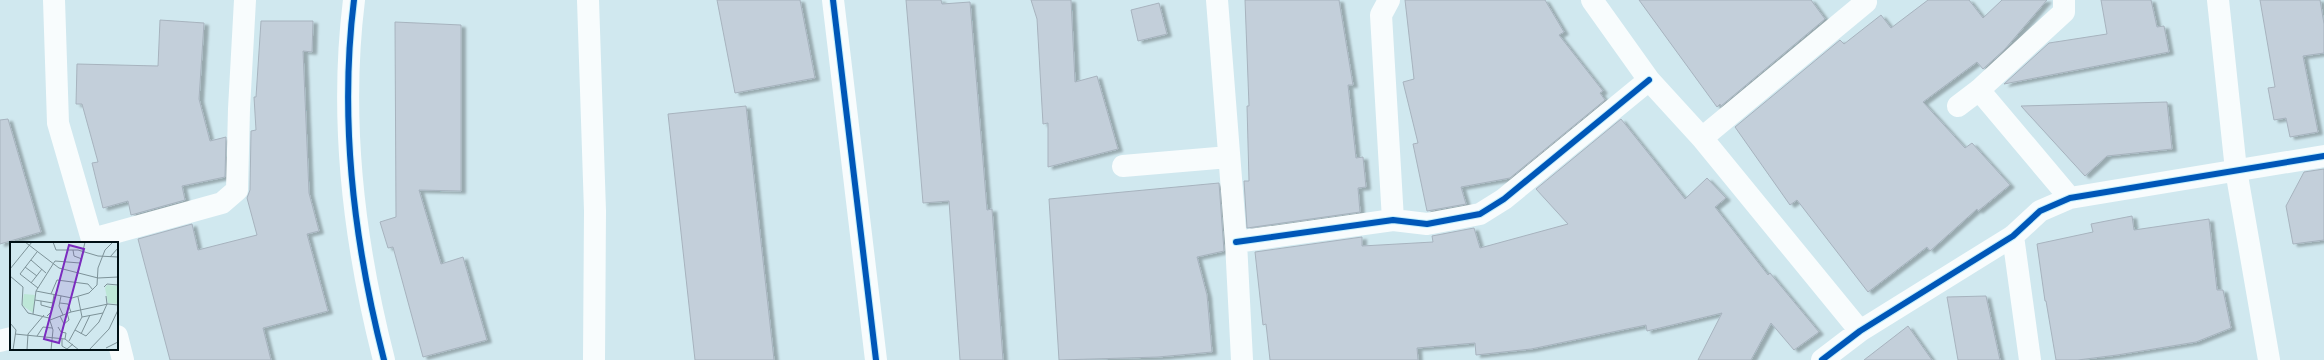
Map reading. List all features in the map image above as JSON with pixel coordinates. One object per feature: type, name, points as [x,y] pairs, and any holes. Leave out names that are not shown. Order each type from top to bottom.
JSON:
[{"type":"street","points":[[54,0],[58,123],[93,241],[222,203],[238,190],[239,109],[245,0]]},
{"type":"street","points":[[354,0],[348,48],[351,179],[368,300],[384,360]]},
{"type":"street","points":[[588,0],[595,211],[594,360]]},
{"type":"street","points":[[833,0],[876,360]]},
{"type":"street","points":[[1217,0],[1236,242],[1242,360]]},
{"type":"street","points":[[1389,0],[1381,15],[1393,220]]},
{"type":"street","points":[[1592,0],[1649,80],[1702,138],[1860,331]]},
{"type":"street","points":[[1702,138],[1866,2],[1865,0]]},
{"type":"street","points":[[1958,106],[1979,90],[2064,12],[2064,0]]},
{"type":"street","points":[[2218,0],[2236,170],[2269,360]]},
{"type":"street","points":[[1236,242],[1393,220],[1427,224],[1480,214],[1504,199],[1649,80]]},
{"type":"street","points":[[1979,90],[2070,198]]},
{"type":"street","points":[[1822,360],[1860,331],[2013,236],[2040,211],[2070,198],[2324,156]]},
{"type":"street","points":[[1123,166],[1229,157]]},
{"type":"street","points":[[2013,236],[2030,360]]},
{"type":"street","points":[[0,341],[10,338]]},
{"type":"street","points":[[118,340],[123,360]]},
{"type":"building","points":[[717,0],[800,0],[815,78],[735,93]]},
{"type":"building","points":[[906,0],[941,0],[942,4],[970,2],[987,210],[992,209],[1003,360],[960,360],[949,201],[923,203]]},
{"type":"building","points":[[1031,0],[1071,0],[1075,82],[1097,76],[1118,149],[1048,167],[1048,123],[1043,124],[1037,19]]},
{"type":"building","points":[[1245,0],[1339,0],[1353,85],[1348,85],[1356,158],[1363,157],[1366,187],[1358,188],[1360,212],[1247,228],[1244,181],[1249,181],[1247,106],[1249,106]]},
{"type":"building","points":[[1405,0],[1545,0],[1564,32],[1559,35],[1603,91],[1600,93],[1605,100],[1510,178],[1461,187],[1466,204],[1427,211],[1413,144],[1418,143],[1403,82],[1414,79]]},
{"type":"building","points":[[1639,0],[1811,0],[1825,19],[1721,106],[1720,104],[1717,107]]},
{"type":"building","points":[[1928,0],[1969,0],[1983,18],[2002,0],[2047,0],[2005,49],[1983,69],[1977,62],[1923,102],[1965,148],[1972,143],[2010,185],[1978,211],[1977,209],[1930,251],[1927,247],[1868,292],[1797,200],[1790,205],[1735,127],[1840,40],[1844,44],[1881,15],[1891,28]]},
{"type":"building","points":[[2101,0],[2151,0],[2157,27],[2164,26],[2169,52],[2004,84],[2049,43],[2107,34]]},
{"type":"building","points":[[2260,0],[2320,0],[2324,24],[2324,53],[2303,56],[2318,132],[2290,137],[2286,118],[2274,120],[2268,88],[2275,87]]},
{"type":"building","points":[[1159,3],[1167,34],[1138,41],[1131,10]]},
{"type":"building","points":[[160,20],[204,23],[199,99],[210,141],[226,137],[225,177],[182,186],[185,200],[131,215],[128,201],[103,208],[92,163],[98,162],[82,104],[76,104],[77,64],[158,66]]},
{"type":"building","points":[[261,21],[313,21],[312,52],[303,51],[309,193],[319,231],[307,234],[328,311],[263,328],[271,360],[170,360],[138,239],[192,224],[198,250],[257,235],[247,198],[250,190],[251,131],[256,130],[254,97],[256,97]]},
{"type":"building","points":[[395,22],[461,25],[461,191],[419,190],[441,264],[463,257],[487,340],[423,357],[393,247],[388,248],[380,222],[396,217]]},
{"type":"building","points":[[2167,102],[2172,149],[2107,156],[2085,176],[2021,106]]},
{"type":"building","points":[[746,106],[774,360],[695,360],[668,114]]},
{"type":"building","points":[[8,119],[41,232],[0,244],[0,120]]},
{"type":"building","points":[[1621,119],[1685,199],[1707,178],[1726,198],[1715,207],[1768,275],[1770,273],[1819,332],[1794,350],[1771,323],[1751,360],[1698,360],[1722,313],[1647,331],[1646,325],[1531,349],[1476,355],[1475,343],[1417,348],[1418,360],[1270,360],[1266,324],[1263,325],[1255,252],[1362,237],[1362,246],[1433,242],[1432,236],[1474,228],[1480,248],[1568,224],[1536,189]]},
{"type":"building","points":[[2324,169],[2324,240],[2293,244],[2286,206],[2304,172]]},
{"type":"building","points":[[1219,183],[1224,251],[1197,257],[1207,295],[1212,352],[1158,357],[1059,360],[1049,199]]},
{"type":"building","points":[[2132,216],[2134,230],[2209,219],[2217,290],[2223,290],[2231,328],[2196,342],[2117,355],[2078,360],[2056,360],[2045,301],[2037,244],[2093,232],[2091,224]]},
{"type":"building","points":[[1986,296],[2000,360],[1958,360],[1947,297]]},
{"type":"building","points":[[1908,326],[1932,360],[1864,360]]},
{"type":"cycle path","points":[[354,0],[348,90],[352,181],[357,226],[373,316],[384,360]]},
{"type":"cycle path","points":[[833,0],[876,360]]},
{"type":"cycle path","points":[[1236,242],[1393,220],[1427,224],[1480,214],[1504,199],[1649,80]]},
{"type":"cycle path","points":[[1822,360],[1860,331],[2013,236],[2040,211],[2070,198],[2324,156]]}]
